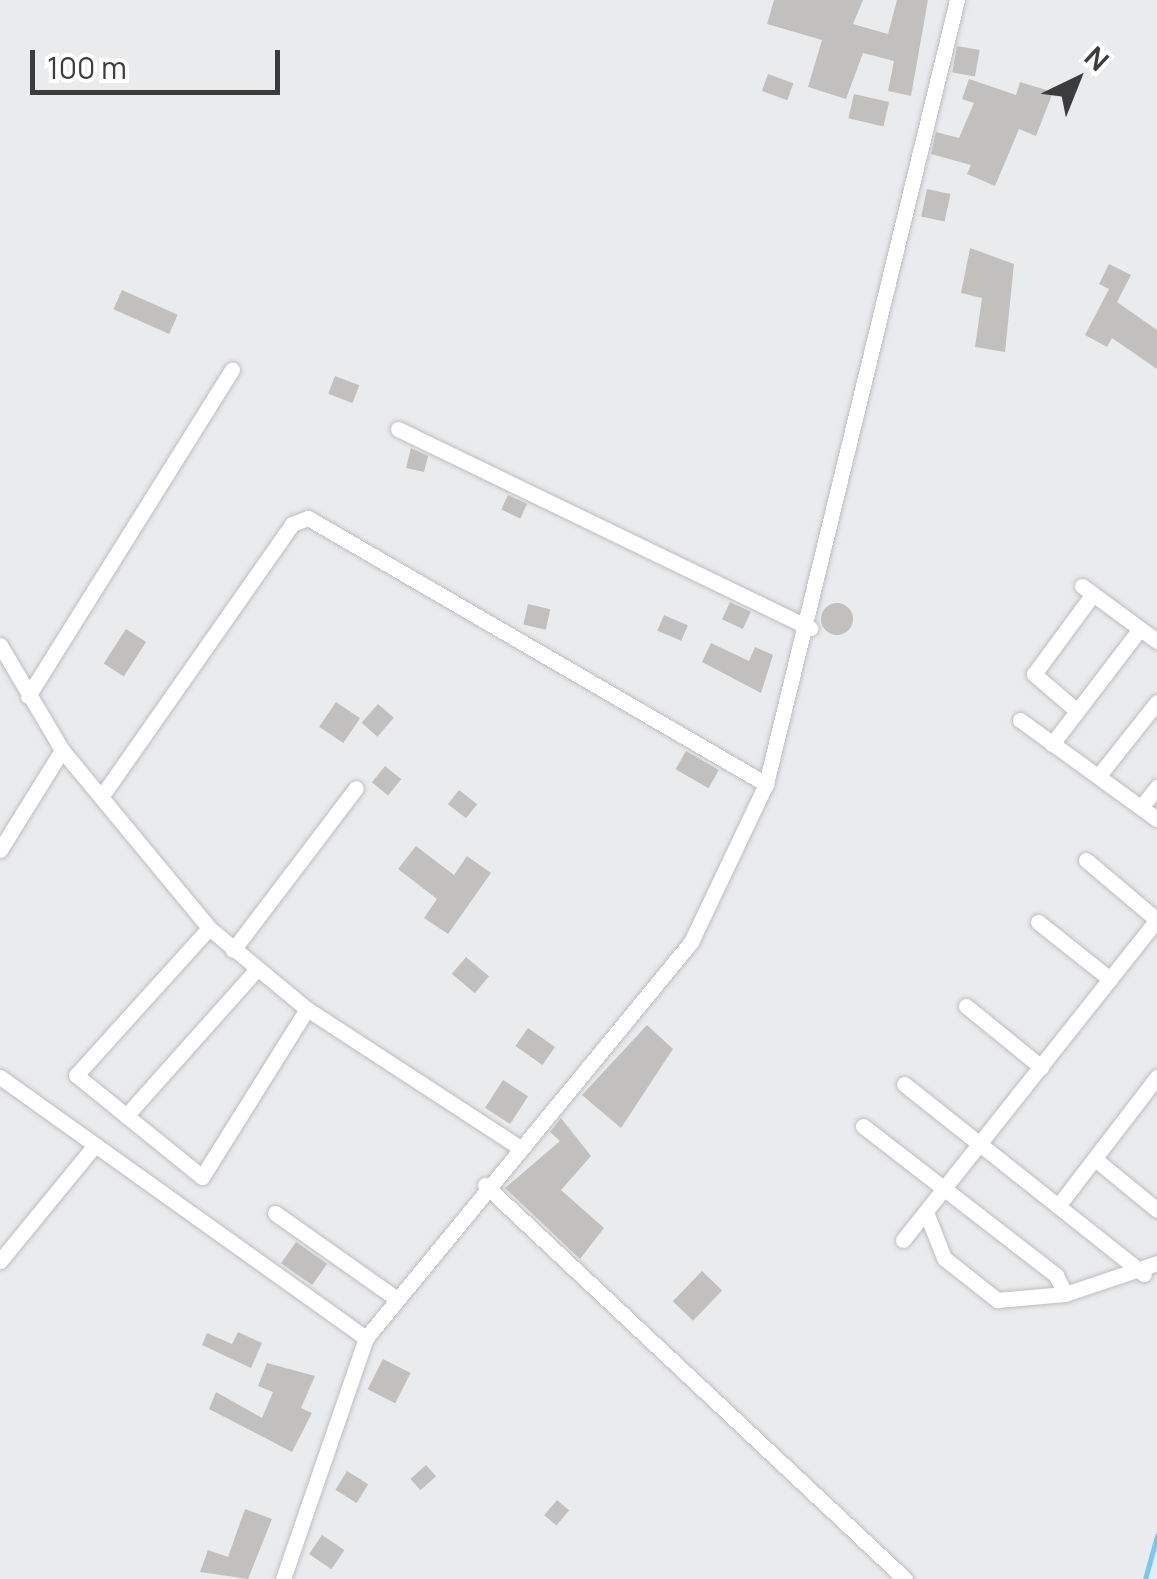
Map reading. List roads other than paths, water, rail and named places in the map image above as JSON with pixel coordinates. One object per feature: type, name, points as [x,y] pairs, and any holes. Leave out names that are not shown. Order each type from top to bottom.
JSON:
[{"type":"street","points":[[283,1579],[366,1338],[484,1185],[691,942],[766,784],[810,628],[957,0]]},
{"type":"street","points":[[28,696],[232,370]]},
{"type":"street","points":[[398,429],[810,628]]},
{"type":"street","points":[[101,797],[292,524],[308,518],[766,784]]},
{"type":"street","points":[[1077,711],[1034,674],[1088,590],[1157,641]]},
{"type":"street","points":[[1052,744],[1140,629]]},
{"type":"street","points":[[0,645],[62,750],[210,928],[307,1009],[517,1146]]},
{"type":"street","points":[[1100,774],[1157,702]]},
{"type":"street","points":[[1020,720],[1100,774],[1157,819]]},
{"type":"street","points":[[0,850],[62,750]]},
{"type":"street","points":[[1141,807],[1157,786]]},
{"type":"street","points":[[233,950],[356,788]]},
{"type":"street","points":[[903,1240],[1157,920],[1086,860]]},
{"type":"street","points":[[1038,922],[1110,979]]},
{"type":"street","points":[[210,928],[76,1074],[202,1177],[307,1009]]},
{"type":"street","points":[[126,1116],[257,969]]},
{"type":"street","points":[[966,1006],[1041,1067]]},
{"type":"street","points":[[0,1077],[366,1338]]},
{"type":"street","points":[[1058,1206],[1157,1078]]},
{"type":"street","points":[[904,1084],[1058,1206],[1150,1269]]},
{"type":"street","points":[[863,1126],[1056,1275],[1066,1294]]},
{"type":"street","points":[[0,1261],[95,1145]]},
{"type":"street","points":[[1095,1158],[1157,1210]]},
{"type":"street","points":[[484,1185],[905,1579]]},
{"type":"street","points":[[274,1212],[394,1297]]},
{"type":"street","points":[[926,1212],[944,1258],[997,1300],[1066,1294],[1150,1269]]},
{"type":"waterway","points":[[1145,1579],[1157,1536]]}]
